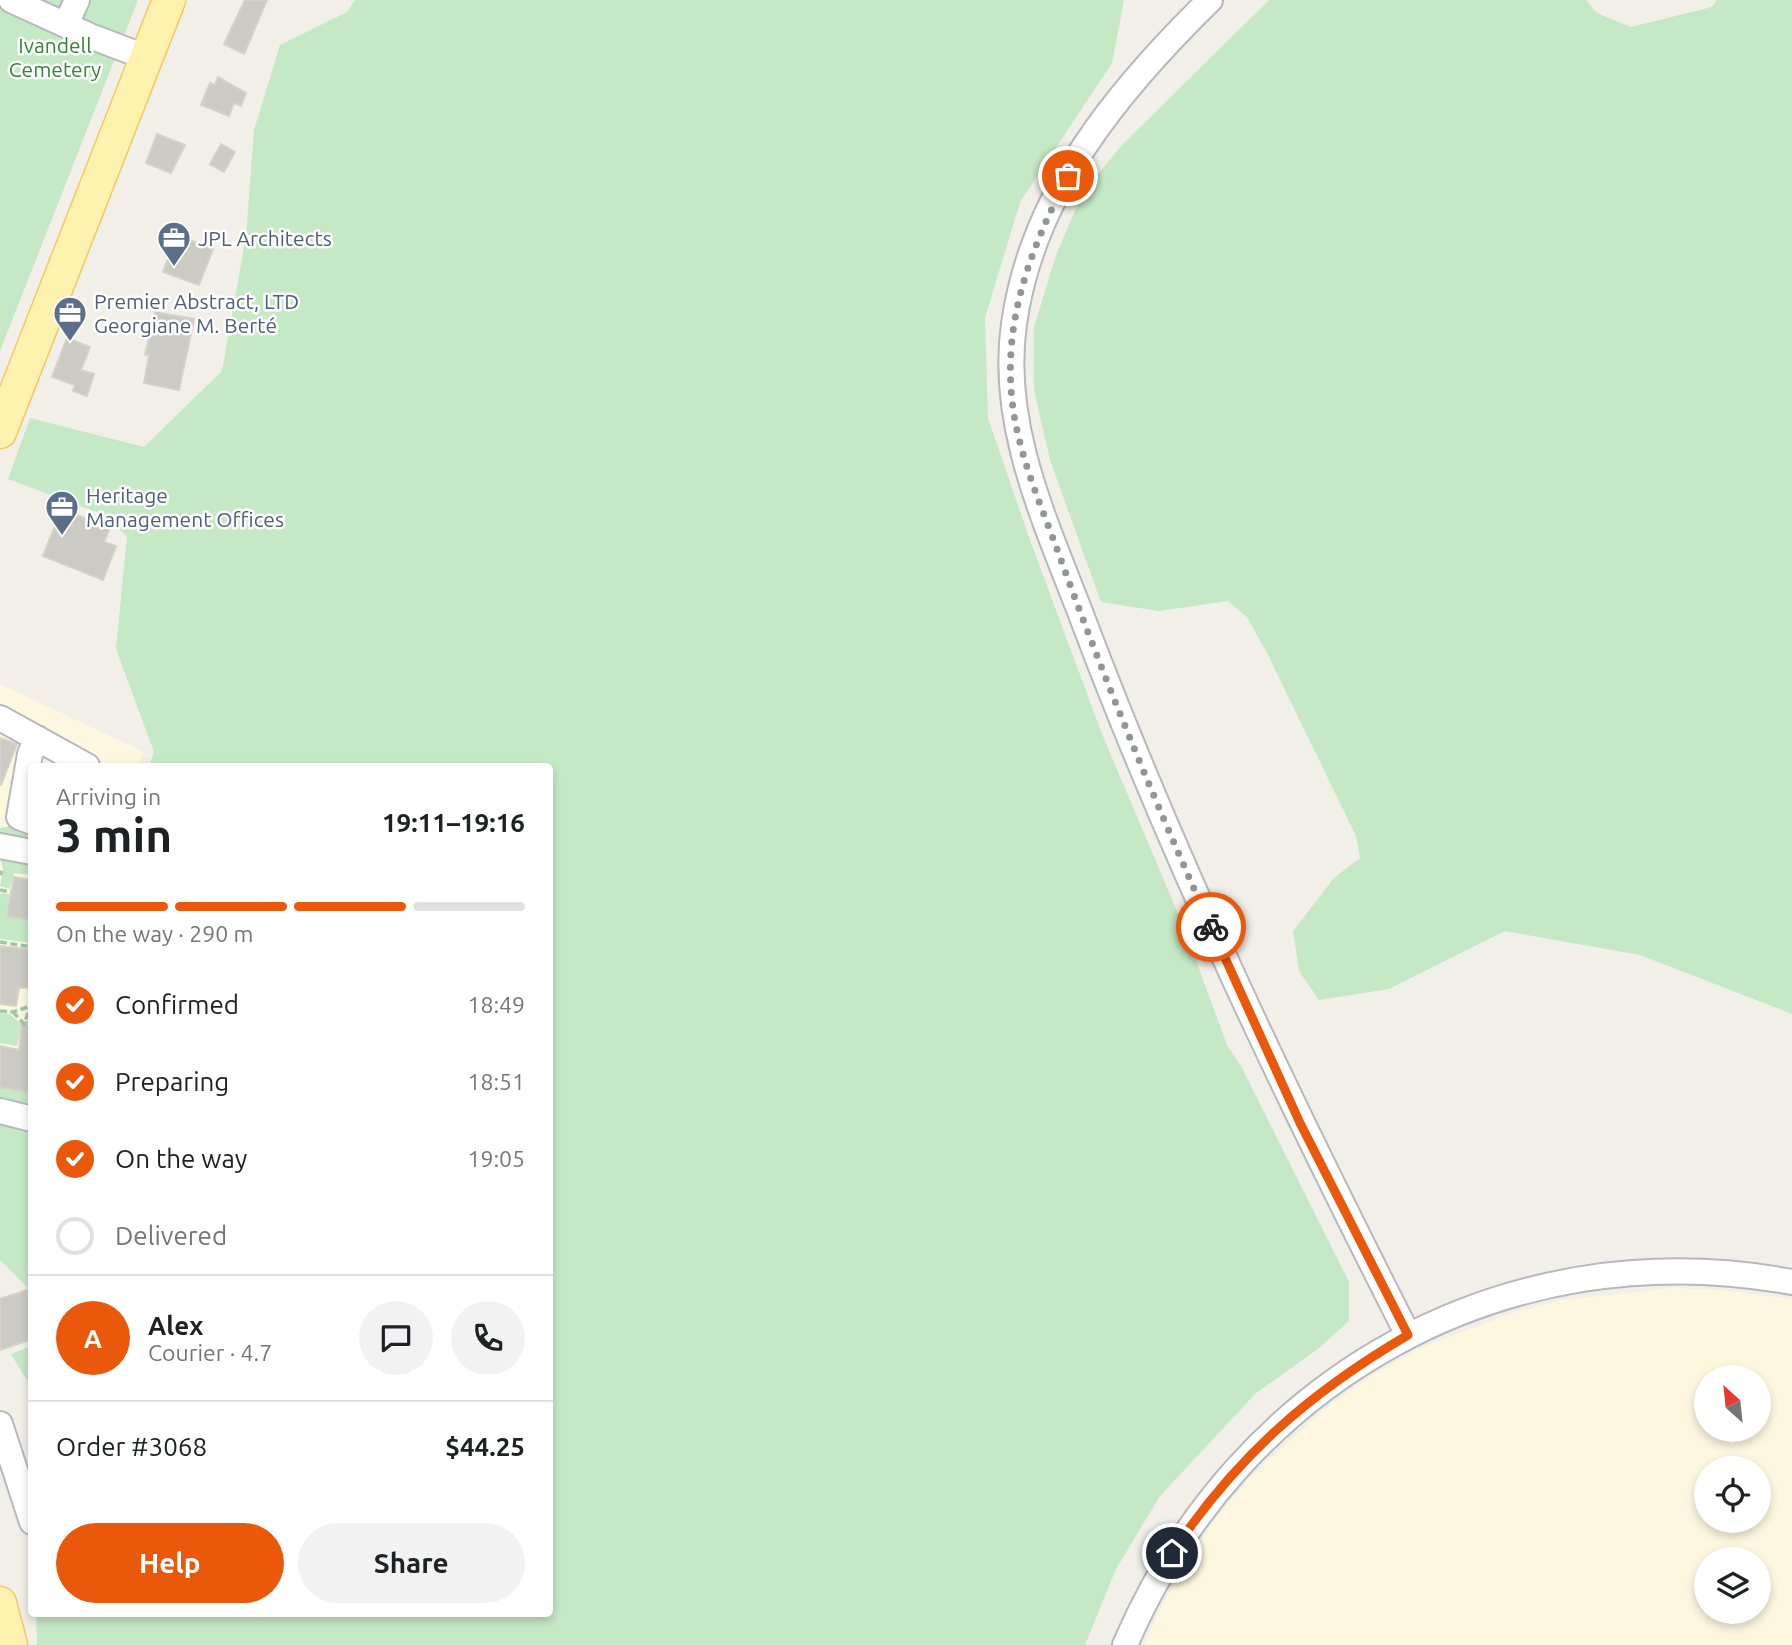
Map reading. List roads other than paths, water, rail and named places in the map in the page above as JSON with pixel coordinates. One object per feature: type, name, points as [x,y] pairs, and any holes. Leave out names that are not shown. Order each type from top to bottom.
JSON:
[{"type":"main road","points":[[0,432],[169,0]]},
{"type":"main road","points":[[0,1603],[11,1645]]},
{"type":"lane","points":[[11,0],[145,57]]},
{"type":"lane","points":[[66,24],[77,0]]},
{"type":"lane","points":[[1210,0],[1141,70],[1114,102],[1089,138],[1048,216],[1032,253],[1014,323],[1011,388],[1015,417],[1034,485],[1064,568],[1166,824],[1300,1123],[1408,1335]]},
{"type":"lane","points":[[0,718],[82,763]]},
{"type":"lane","points":[[28,763],[37,738]]},
{"type":"lane","points":[[28,765],[19,817],[28,820]]},
{"type":"lane","points":[[0,846],[28,851]]},
{"type":"lane","points":[[0,1111],[28,1118]]},
{"type":"lane","points":[[1125,1645],[1144,1602],[1172,1553],[1202,1508],[1238,1466],[1316,1394],[1408,1335],[1507,1296],[1558,1283],[1614,1275],[1710,1272],[1792,1282]]},
{"type":"lane","points":[[2,1438],[28,1511]]},
{"type":"place","name":"JPL Architects","points":[[174,268]]},
{"type":"place","name":"Premier Abstract, LTD Georgiane M. Berté","points":[[70,343]]},
{"type":"place","name":"Heritage Management Offices","points":[[62,537]]},
{"type":"park label","name":"Ivandell Cemetery","points":[[55,57]]}]
